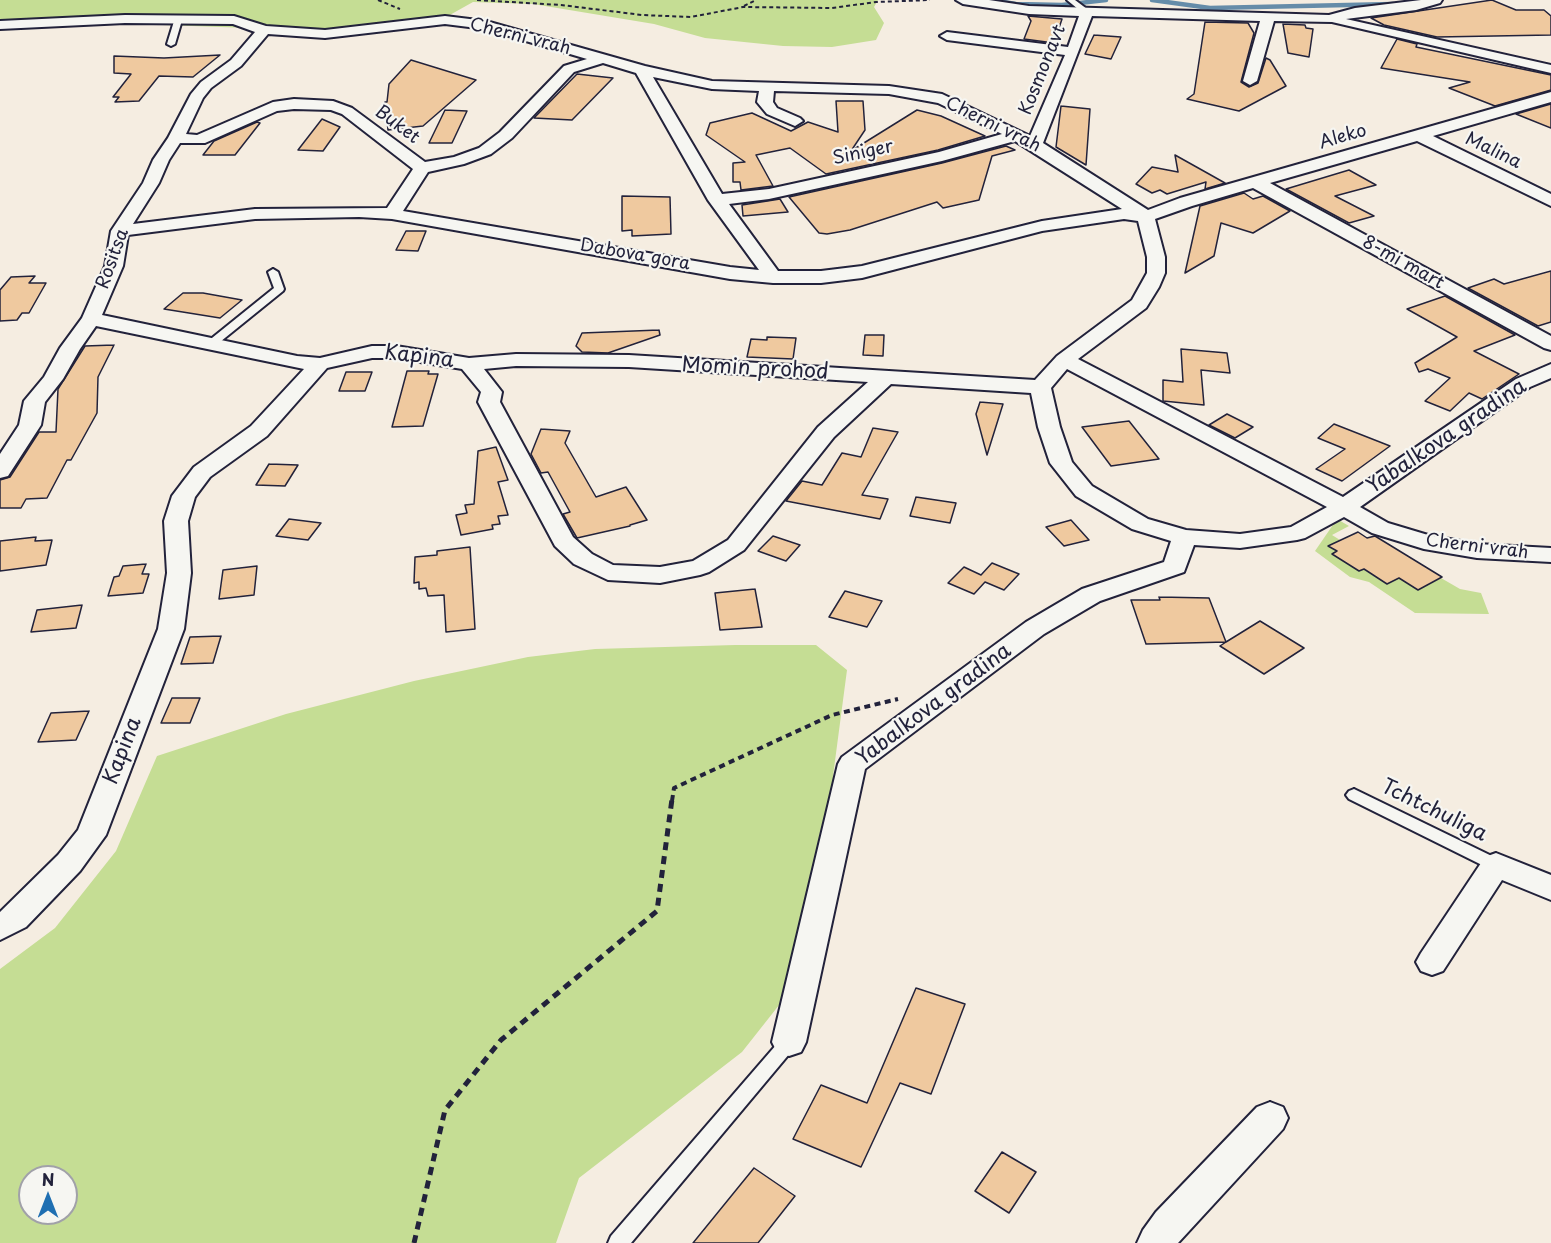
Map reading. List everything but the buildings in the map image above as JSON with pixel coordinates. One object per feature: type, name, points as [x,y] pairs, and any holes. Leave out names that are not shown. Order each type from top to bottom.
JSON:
[{"type":"street","points":[[963,0],[1029,10],[1083,9],[1329,19],[1551,69]]},
{"type":"street","points":[[1329,19],[1355,12],[1416,6],[1435,0]]},
{"type":"street","name":"Kosmonavt","points":[[1034,144],[1073,52],[1083,9]]},
{"type":"street","points":[[1250,81],[1269,17]]},
{"type":"street","name":"Cherni vrah","points":[[0,25],[103,20],[234,20],[264,30],[325,34],[445,20],[486,25],[642,70],[712,85],[889,90],[916,93],[942,99],[1034,144],[1146,217]]},
{"type":"street","name":"Rositsa","points":[[0,471],[30,425],[35,401],[53,380],[70,348],[91,319],[114,266],[120,231],[151,183],[161,160],[176,138],[196,97],[206,85],[236,63],[264,30]]},
{"type":"street","points":[[947,36],[1073,52]]},
{"type":"street","name":"Buket","points":[[176,138],[199,140],[273,107],[294,104],[333,106],[347,111],[422,168],[458,161],[485,151],[506,135],[570,69],[601,59]]},
{"type":"street","points":[[642,70],[717,200],[773,277]]},
{"type":"street","points":[[767,87],[765,102],[772,111],[795,121]]},
{"type":"street","name":"Aleko","points":[[1146,217],[1186,202],[1551,97]]},
{"type":"street","name":"Malina","points":[[1418,135],[1551,201]]},
{"type":"street","name":"Siniger","points":[[717,200],[769,194],[942,156],[1014,136]]},
{"type":"street","points":[[392,214],[422,168]]},
{"type":"street","name":"8-mi mart","points":[[1255,182],[1551,344]]},
{"type":"street","name":"Dabova gora","points":[[120,231],[255,214],[335,211],[392,214],[510,232],[730,273],[773,277],[821,277],[862,272],[1042,226],[1124,214],[1146,217]]},
{"type":"street","points":[[1146,217],[1156,257],[1156,273],[1150,287],[1139,304],[1064,360],[1040,387],[1058,454],[1071,477],[1084,491],[1140,524],[1184,537],[1240,541],[1297,533],[1344,507]]},
{"type":"street","points":[[91,319],[297,362],[320,364]]},
{"type":"street","name":"Kapina","points":[[0,927],[15,918],[69,863],[91,836],[171,629],[179,573],[176,521],[184,496],[202,472],[259,430],[320,364],[372,352],[396,352],[469,364],[492,392],[489,402],[563,541],[583,559],[608,572],[660,575],[700,567],[736,545],[826,432],[886,377]]},
{"type":"street","name":"Momin prohod","points":[[469,364],[516,360],[629,361],[1040,387]]},
{"type":"street","name":"Cherni vrah","points":[[1064,360],[1380,528],[1424,542],[1477,551],[1551,555]]},
{"type":"street","name":"Yabalkova gradina","points":[[1344,507],[1523,383],[1551,370]]},
{"type":"street","name":"Yabalkova gradina","points":[[789,1042],[852,764],[1035,628],[1091,595],[1175,567],[1184,537]]},
{"type":"street","points":[[1432,962],[1496,865],[1551,888]]},
{"type":"street","points":[[1156,1243],[1169,1225],[1270,1118]]},
{"type":"lane","points":[[1071,0],[1083,9]]},
{"type":"lane","points":[[171,44],[178,20]]},
{"type":"lane","points":[[211,344],[279,289],[273,272]]},
{"type":"lane","name":"Tchtchuliga","points":[[1354,795],[1496,865]]},
{"type":"lane","points":[[618,1243],[789,1042]]},
{"type":"path","points":[[477,0],[561,5],[666,17],[691,17],[743,7],[832,8],[876,2],[930,0]]},
{"type":"path","points":[[743,7],[756,0]]},
{"type":"path","points":[[414,1243],[445,1110],[501,1040],[657,911],[674,788],[832,715],[901,698]]},
{"type":"green space","points":[[0,0],[878,0],[874,7],[884,23],[876,40],[832,47],[783,46],[705,38],[654,24],[533,4],[473,2],[448,16],[419,24],[315,32],[162,25],[125,19],[0,24]]},
{"type":"green space","points":[[1337,519],[1349,526],[1332,535],[1340,540],[1329,546],[1337,551],[1333,554],[1359,571],[1363,569],[1387,584],[1399,578],[1418,590],[1441,578],[1460,589],[1481,593],[1489,614],[1415,613],[1369,582],[1350,577],[1315,551]]},
{"type":"green space","points":[[816,645],[847,670],[833,776],[841,861],[817,957],[742,1052],[579,1178],[556,1243],[0,1243],[0,969],[55,928],[116,851],[157,756],[286,714],[414,681],[528,657],[595,649]]},
{"type":"waterway","points":[[991,0],[1016,4],[1062,5],[1106,0]]},
{"type":"waterway","points":[[1152,0],[1210,8],[1393,4]]}]
